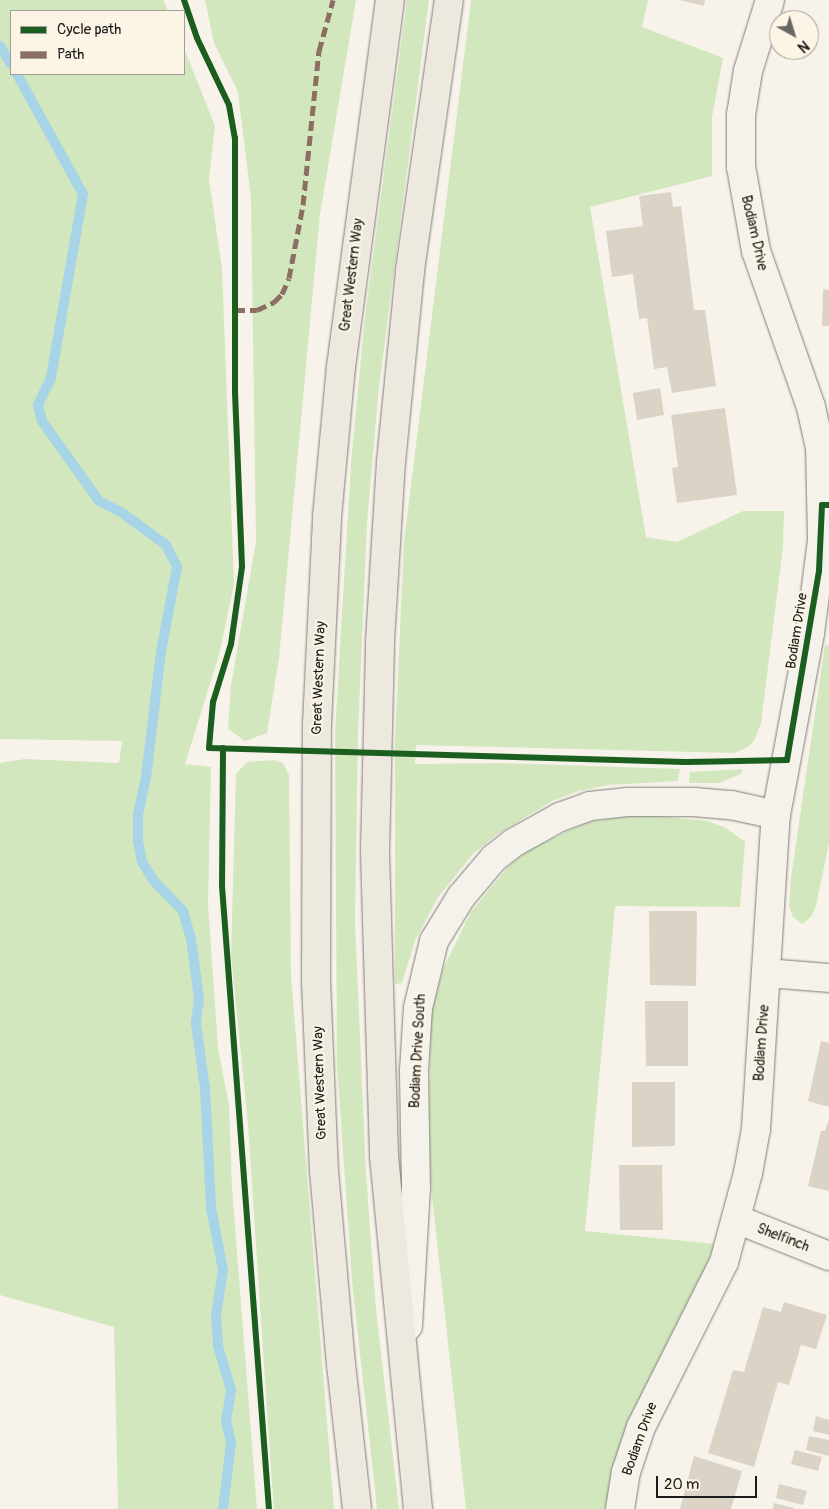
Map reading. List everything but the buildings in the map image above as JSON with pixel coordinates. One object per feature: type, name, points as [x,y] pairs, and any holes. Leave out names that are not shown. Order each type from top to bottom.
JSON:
[{"type":"main road","name":"Great Western Way","points":[[357,1509],[341,1365],[324,1172],[316,983],[317,724],[327,517],[340,376],[390,0]]},
{"type":"main road","points":[[418,1509],[387,1195],[377,985],[374,851],[386,511],[408,288],[435,81],[449,0]]},
{"type":"street","name":"Bodiam Drive","points":[[620,1509],[626,1472],[641,1427],[724,1262],[736,1219],[756,1129],[776,815],[812,615],[822,540],[825,505],[820,448],[811,407],[756,251],[741,167],[741,115],[748,71],[770,0]]},
{"type":"street","name":"Bodiam Drive South","points":[[405,1383],[416,1188],[414,1072],[418,1008],[426,967],[447,917],[494,858],[533,831],[577,810],[602,803],[694,802],[731,805],[776,815]]},
{"type":"street","points":[[767,973],[829,978]]},
{"type":"street","name":"Shelfinch","points":[[736,1219],[829,1256]]},
{"type":"green space","points":[[0,0],[163,0],[168,10],[10,10],[10,75],[185,75],[185,51],[215,126],[209,179],[222,269],[234,584],[219,655],[185,764],[211,767],[208,904],[218,1048],[229,1105],[232,1188],[257,1509],[118,1509],[114,1327],[0,1295],[0,763],[25,759],[119,763],[122,741],[0,739]]},
{"type":"green space","points":[[205,0],[356,0],[320,214],[279,658],[267,733],[245,741],[228,729],[231,685],[256,542],[251,199],[238,92],[214,43]]},
{"type":"green space","points":[[407,0],[429,0],[379,387],[367,523],[358,734],[355,921],[366,1173],[376,1309],[399,1509],[377,1509],[352,1281],[337,1065],[335,733],[351,462],[365,317]]},
{"type":"green space","points":[[471,0],[648,0],[642,27],[723,58],[712,117],[712,176],[590,207],[646,537],[677,542],[743,511],[784,511],[783,547],[761,723],[754,741],[746,748],[734,753],[416,745],[415,764],[502,763],[680,769],[678,781],[609,785],[578,791],[552,801],[496,835],[473,854],[438,897],[415,941],[402,983],[395,984],[395,741],[404,542]]},
{"type":"green space","points":[[825,645],[829,646],[829,843],[816,906],[811,917],[802,924],[793,917],[789,906],[791,878]]},
{"type":"green space","points":[[274,760],[283,763],[289,775],[291,975],[334,1509],[274,1509],[248,1125],[231,954],[236,774],[247,762]]},
{"type":"green space","points":[[743,769],[741,774],[719,783],[689,783],[690,772]]},
{"type":"green space","points":[[638,814],[707,821],[726,828],[745,842],[740,907],[615,906],[585,1231],[716,1244],[608,1509],[466,1509],[429,1168],[430,1020],[436,995],[443,969],[471,912],[509,866],[527,851],[585,823]]},
{"type":"waterway","points":[[0,46],[10,62]]},
{"type":"waterway","points":[[18,75],[83,194],[51,378],[38,405],[42,421],[99,501],[121,512],[166,545],[177,567],[161,652],[146,777],[138,815],[138,841],[142,862],[154,881],[183,911],[191,939],[199,998],[196,1024],[205,1088],[211,1208],[223,1270],[216,1315],[218,1346],[231,1390],[226,1421],[231,1443],[223,1509]]},
{"type":"marked path","points":[[235,310],[257,310],[274,302],[282,294],[289,278],[303,205],[319,51],[333,0]]},
{"type":"cycle path","points":[[184,0],[197,38],[229,105],[235,138],[235,392],[242,567],[231,644],[213,702],[209,748],[685,762],[787,760],[819,571],[822,505],[829,505]]},
{"type":"cycle path","points":[[223,748],[222,886],[269,1509]]}]
